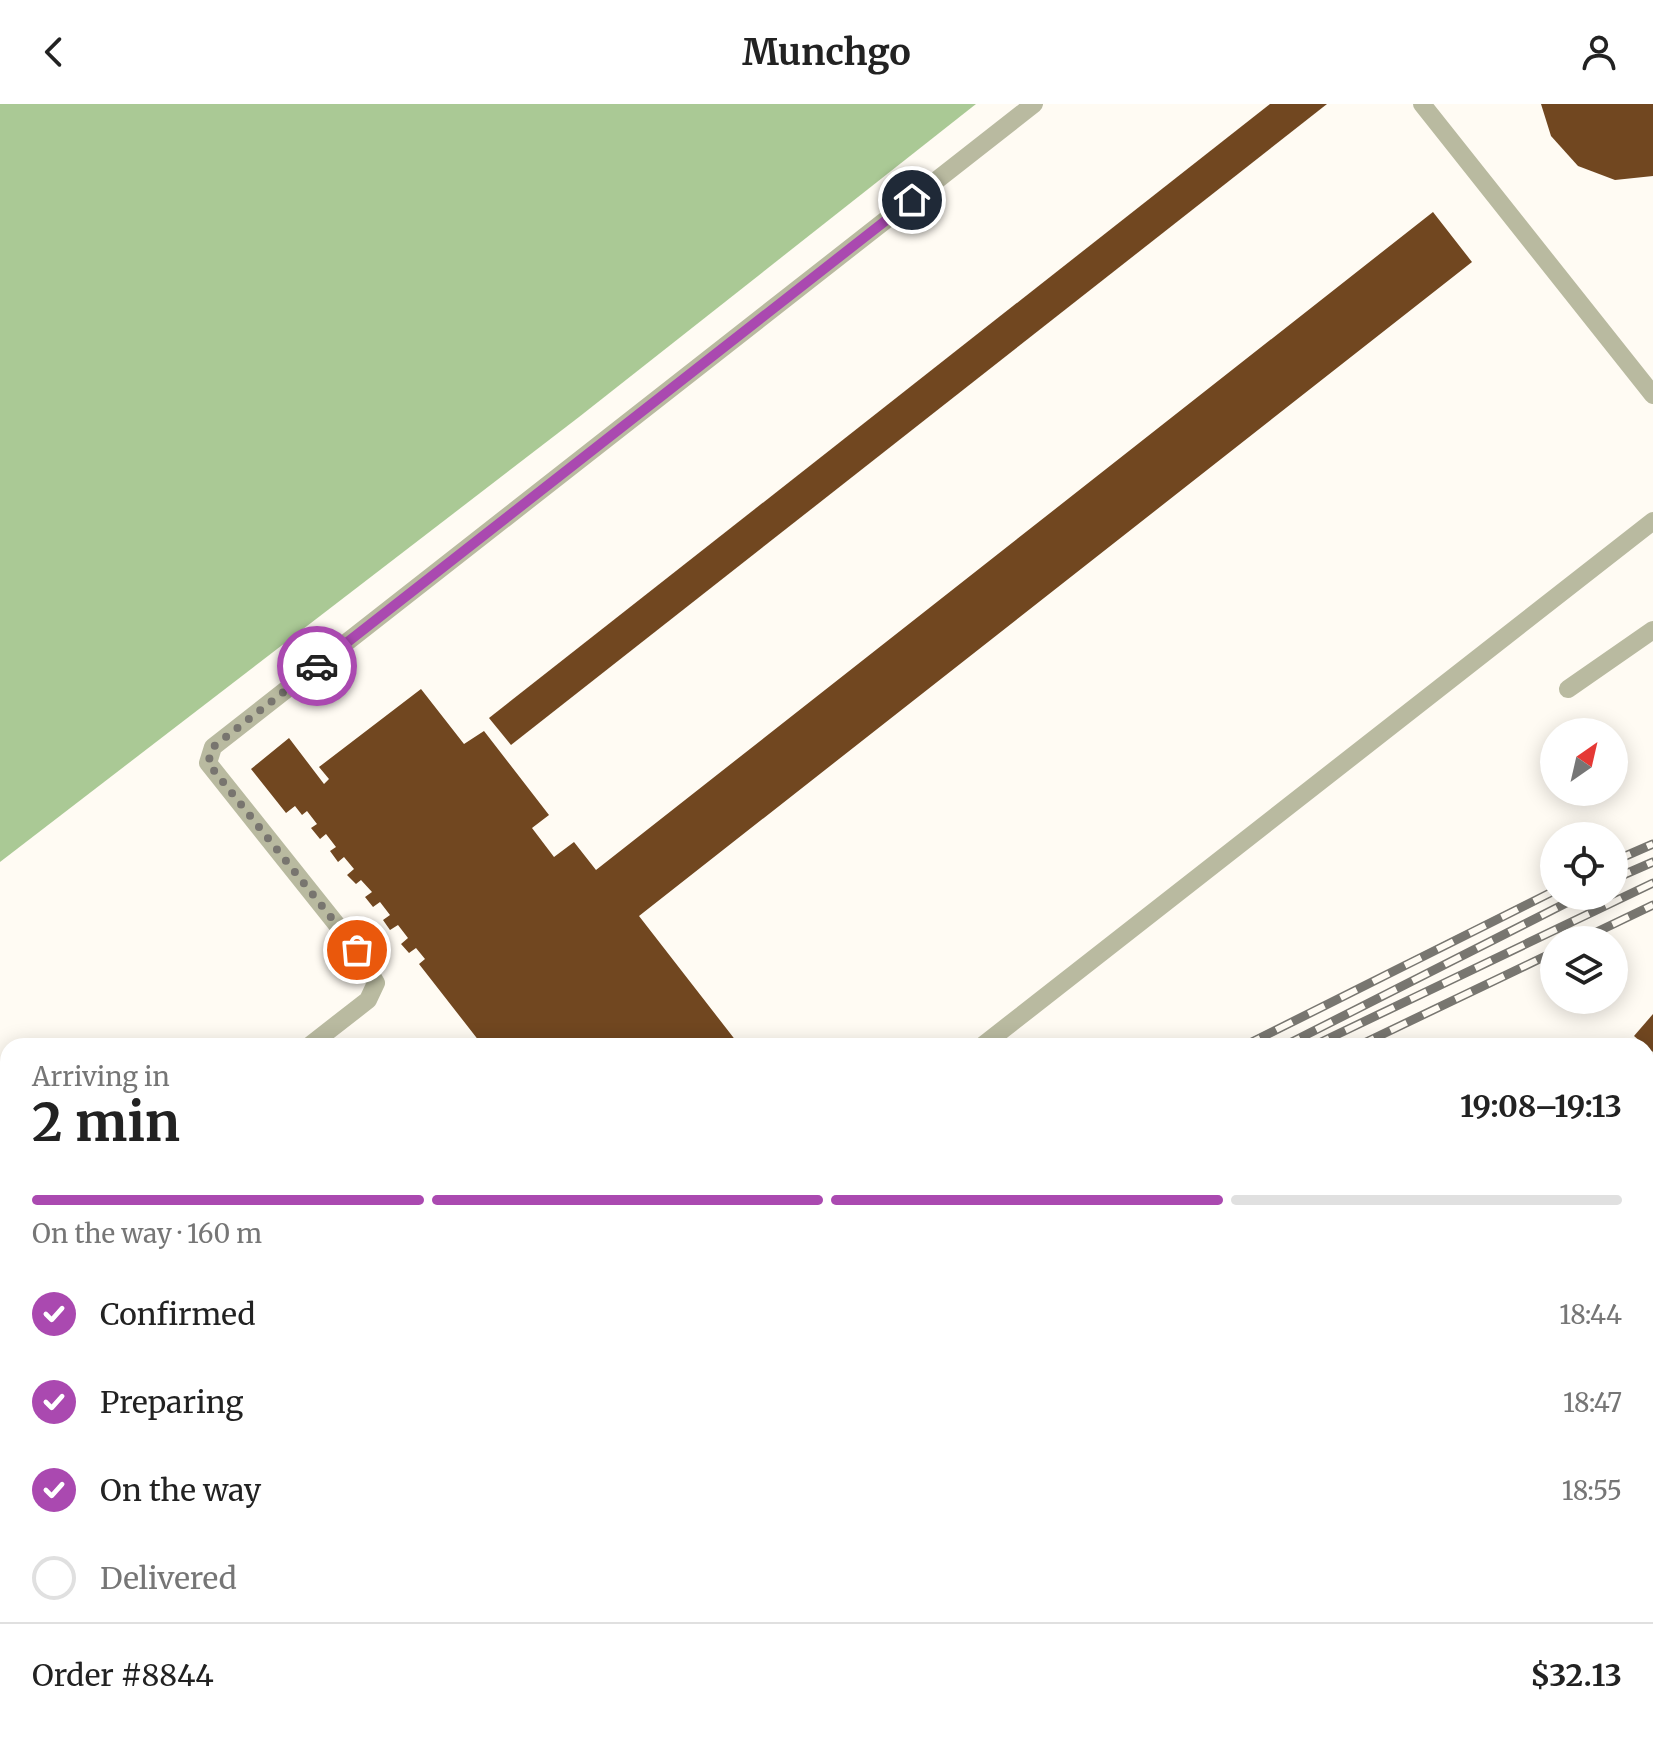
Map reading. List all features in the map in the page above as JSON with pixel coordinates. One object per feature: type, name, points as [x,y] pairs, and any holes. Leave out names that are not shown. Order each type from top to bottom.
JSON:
[{"type":"lane","points":[[319,1038],[368,1000],[376,983],[357,950],[208,763],[213,747],[1034,104]]},
{"type":"lane","points":[[1422,104],[1653,395]]},
{"type":"lane","points":[[992,1038],[1653,521]]},
{"type":"lane","points":[[1568,689],[1653,630]]},
{"type":"shaded area","points":[[0,104],[976,104],[579,417],[0,862]]},
{"type":"building","points":[[1270,104],[1327,104],[511,745],[489,718]]},
{"type":"building","points":[[1541,104],[1653,104],[1653,176],[1615,180],[1578,166],[1551,136]]},
{"type":"building","points":[[1433,212],[1472,262],[639,916],[734,1038],[477,1038],[419,964],[425,959],[416,948],[409,953],[401,944],[408,938],[398,925],[390,930],[383,920],[390,915],[380,902],[373,907],[365,897],[372,892],[361,880],[356,884],[347,875],[354,869],[344,857],[338,862],[330,851],[336,847],[326,834],[320,839],[311,828],[317,824],[307,811],[302,815],[295,806],[286,813],[251,769],[289,738],[324,784],[329,779],[319,767],[421,689],[464,744],[484,731],[549,815],[532,828],[554,857],[574,842],[596,870]]},
{"type":"building","points":[[1653,1014],[1653,1038],[1634,1036]]},
{"type":"railway","points":[[1628,855],[1653,844]]},
{"type":"railway","points":[[1628,873],[1653,862]]},
{"type":"railway","points":[[1330,1038],[1653,883]]},
{"type":"railway","points":[[1260,1038],[1540,898]]},
{"type":"railway","points":[[1609,926],[1653,905]]},
{"type":"railway","points":[[1300,1038],[1552,910]]},
{"type":"railway","points":[[1375,1038],[1540,959]]},
{"type":"way so far","points":[[317,666],[213,747],[208,763],[357,950]]},
{"type":"route","points":[[317,666],[912,200]]}]
